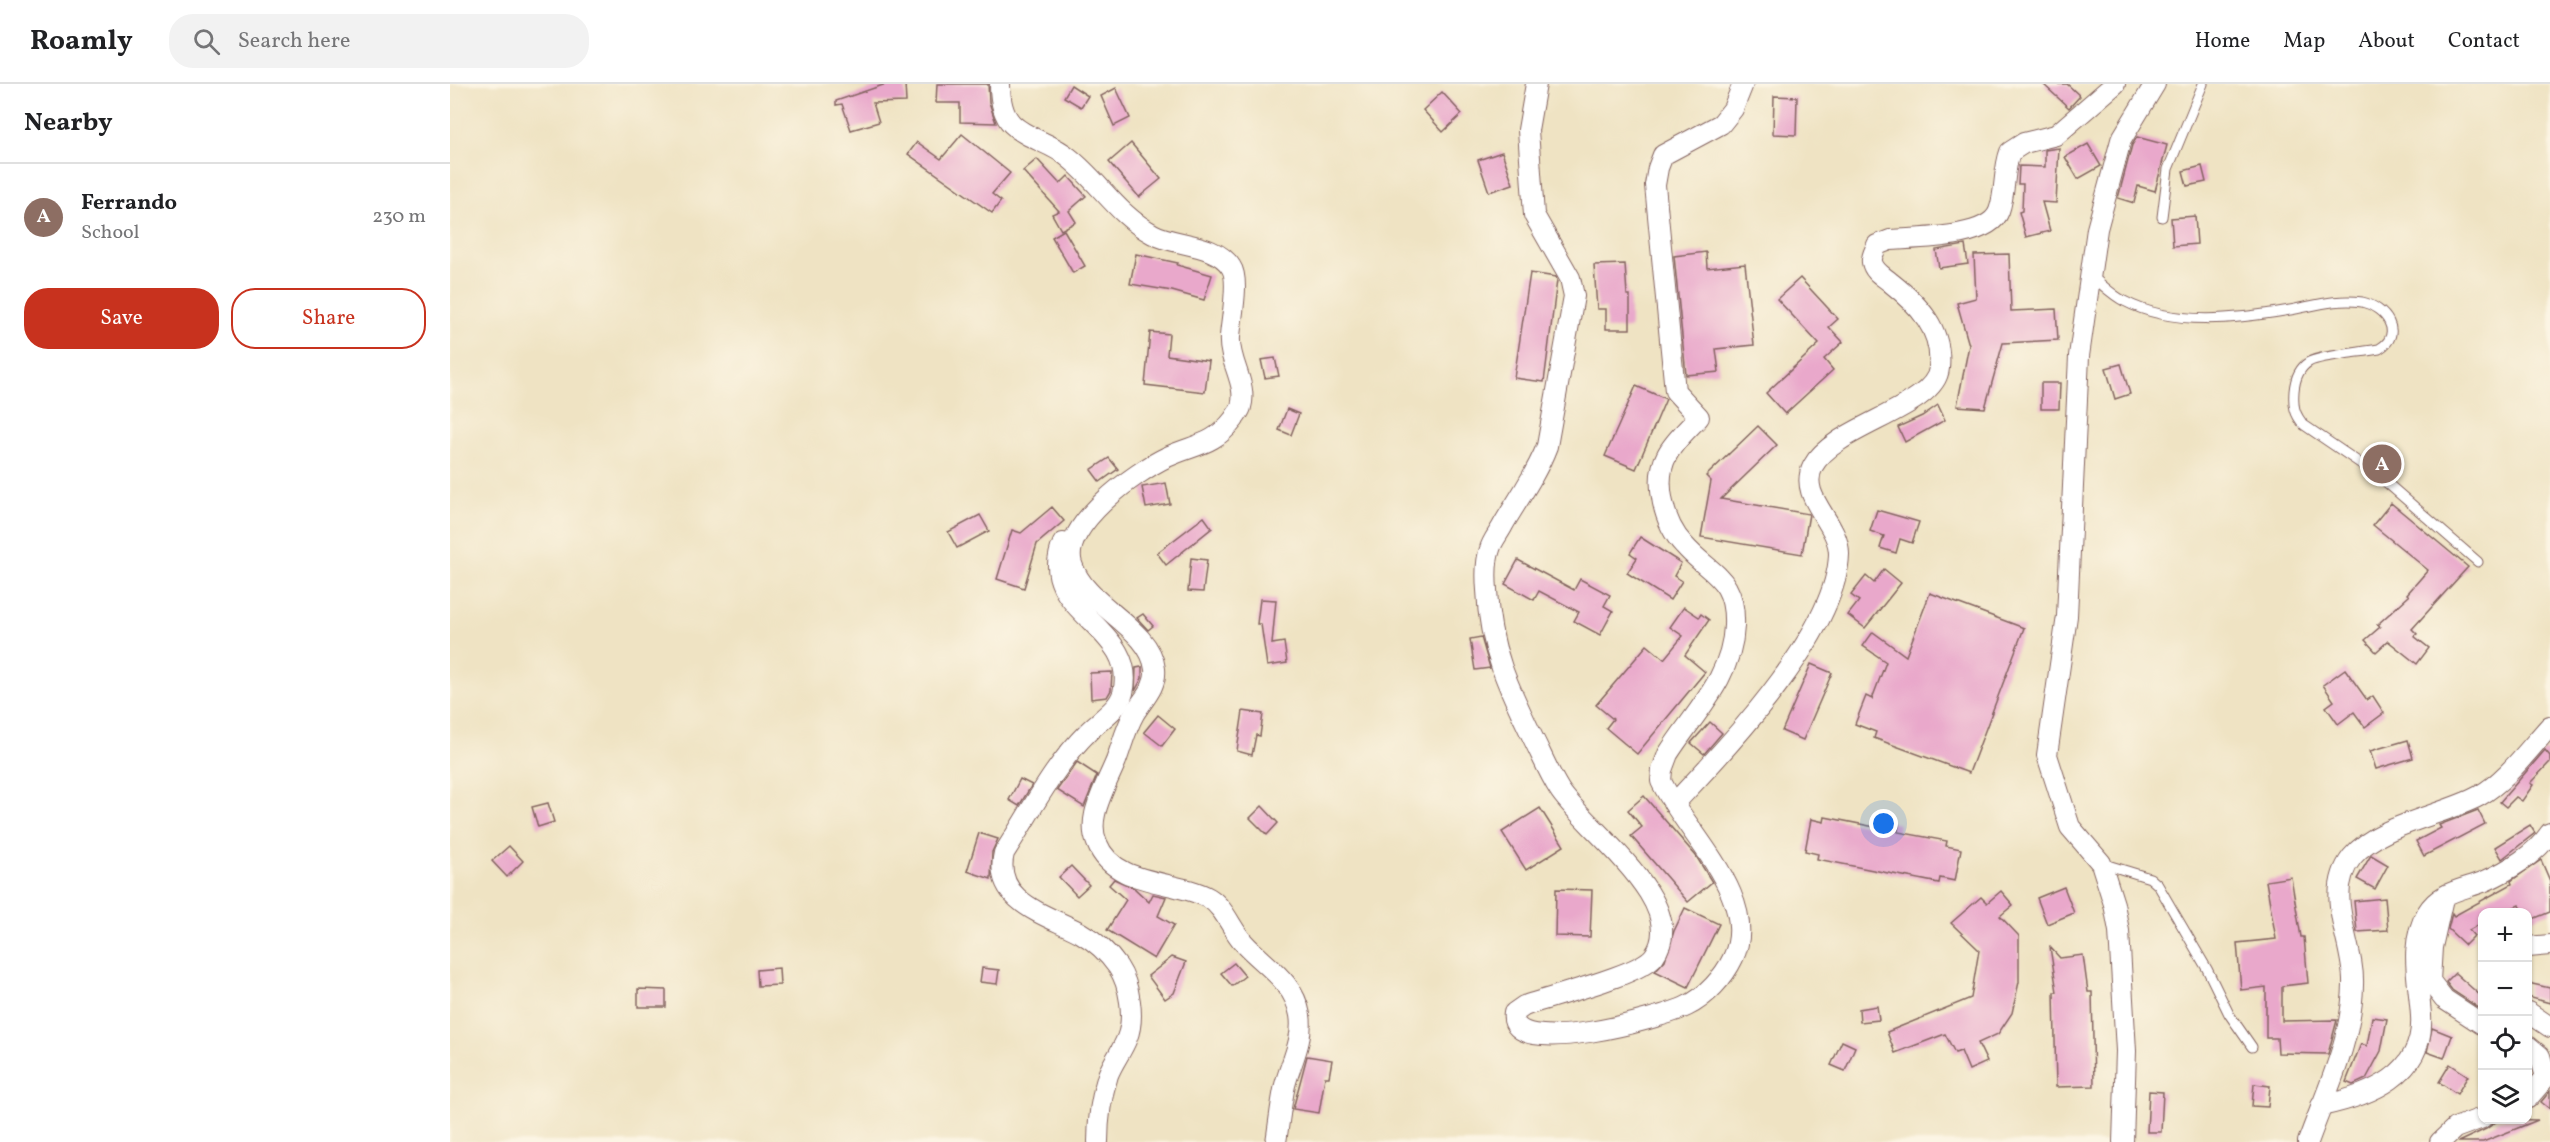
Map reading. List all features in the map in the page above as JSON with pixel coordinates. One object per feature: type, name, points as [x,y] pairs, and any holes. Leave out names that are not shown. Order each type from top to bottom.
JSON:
[{"type":"street","points":[[1000,84],[1003,110],[1012,124],[1066,154],[1123,214],[1138,225],[1160,237],[1213,252],[1233,268],[1236,280],[1229,346],[1242,386],[1241,408],[1226,430],[1206,445],[1165,458],[1114,493],[1064,542],[1059,554],[1062,589],[1111,642],[1120,656],[1124,667],[1123,692],[1118,704],[1086,733],[1067,756],[1004,853],[1001,864],[1006,886],[1021,902],[1039,914],[1083,934],[1104,951],[1119,969],[1131,1014],[1128,1037],[1109,1073],[1100,1105],[1098,1142]]},
{"type":"street","points":[[1536,84],[1528,130],[1534,215],[1570,278],[1574,296],[1547,446],[1539,468],[1489,550],[1487,588],[1491,630],[1502,673],[1513,701],[1559,790],[1646,886],[1656,908],[1660,939],[1656,954],[1647,963],[1629,973],[1524,1006],[1514,1013],[1513,1019],[1518,1028],[1530,1035],[1552,1037],[1591,1032],[1688,1006],[1726,972],[1739,941],[1741,923],[1738,908],[1703,846],[1661,781],[1662,770],[1679,737],[1725,670],[1734,627],[1734,609],[1727,587],[1718,573],[1684,546],[1672,530],[1664,504],[1661,485],[1666,456],[1699,417],[1675,391],[1654,185],[1664,155],[1721,124],[1733,110],[1743,84]]},
{"type":"street","points":[[1674,804],[1746,726],[1815,629],[1832,591],[1838,573],[1839,550],[1832,527],[1811,493],[1809,479],[1813,466],[1822,453],[1846,437],[1922,395],[1933,384],[1939,371],[1936,337],[1925,314],[1876,270],[1872,257],[1878,245],[1890,240],[1976,231],[1994,221],[2003,196],[2010,152],[2015,146],[2056,135],[2115,84]]},
{"type":"street","points":[[2123,1142],[2126,1051],[2119,931],[2101,863],[2070,826],[2047,755],[2067,616],[2079,356],[2097,230],[2121,140],[2154,84]]},
{"type":"street","points":[[1084,522],[1071,548],[1070,560],[1075,572],[1096,601],[1137,635],[1148,650],[1156,672],[1148,695],[1135,712],[1094,816],[1097,844],[1107,858],[1119,868],[1160,885],[1197,892],[1213,900],[1242,941],[1270,965],[1295,998],[1301,1017],[1300,1040],[1285,1086],[1276,1142]]},
{"type":"street","points":[[2308,1142],[2342,1050],[2352,1002],[2354,982],[2340,905],[2342,877],[2347,865],[2354,855],[2383,835],[2481,795],[2496,783],[2550,726]]},
{"type":"street","points":[[2321,1106],[2352,1100],[2392,1080],[2407,1063],[2420,1041],[2416,941],[2426,914],[2438,899],[2485,880],[2514,864],[2542,845],[2550,833]]},
{"type":"street","points":[[2444,896],[2432,948],[2430,981],[2444,999],[2478,1021]]},
{"type":"street","points":[[2532,947],[2550,945]]},
{"type":"street","points":[[2532,1015],[2550,1027]]},
{"type":"street","points":[[2541,1084],[2550,1046]]},
{"type":"street","points":[[2532,1049],[2540,1056],[2541,1084]]},
{"type":"street","points":[[2440,1142],[2455,1128],[2478,1119]]},
{"type":"lane","points":[[2162,216],[2168,169],[2203,84]]},
{"type":"lane","points":[[2091,276],[2123,301],[2159,314],[2204,319],[2287,311],[2345,300],[2364,303],[2380,309],[2391,323],[2392,334],[2387,344],[2379,349],[2310,361],[2298,375],[2295,384],[2293,405],[2296,416],[2304,425],[2379,476],[2478,562]]},
{"type":"lane","points":[[2101,863],[2150,878],[2158,885],[2207,969],[2229,1014],[2252,1047]]},
{"type":"building","points":[[886,84],[905,84],[906,102],[873,103],[879,122],[851,130],[842,104],[836,105],[836,101]]},
{"type":"building","points":[[937,84],[988,84],[989,102],[996,123],[960,122],[960,103],[936,103]]},
{"type":"building","points":[[2043,84],[2067,84],[2080,96],[2069,108]]},
{"type":"building","points":[[1071,85],[1088,96],[1081,107],[1064,97]]},
{"type":"building","points":[[1116,88],[1130,118],[1114,126],[1101,96]]},
{"type":"building","points":[[1442,92],[1462,114],[1443,132],[1423,110]]},
{"type":"building","points":[[1774,96],[1797,97],[1796,135],[1773,134]]},
{"type":"building","points":[[962,134],[1010,173],[992,194],[1001,201],[992,213],[908,154],[917,142],[941,159]]},
{"type":"building","points":[[2137,137],[2167,145],[2155,191],[2138,186],[2134,203],[2118,198],[2132,145]]},
{"type":"building","points":[[1131,143],[1161,179],[1139,197],[1109,162]]},
{"type":"building","points":[[2088,144],[2101,166],[2078,179],[2065,157]]},
{"type":"building","points":[[2059,148],[2056,203],[2042,202],[2050,231],[2026,237],[2019,212],[2022,211],[2023,184],[2018,184],[2019,166],[2045,167],[2045,150]]},
{"type":"building","points":[[1502,152],[1513,184],[1489,192],[1478,160]]},
{"type":"building","points":[[1037,159],[1060,184],[1068,176],[1086,196],[1069,211],[1076,222],[1061,230],[1052,214],[1059,211],[1023,171]]},
{"type":"building","points":[[2202,166],[2206,182],[2187,186],[2183,171]]},
{"type":"building","points":[[2195,216],[2197,244],[2173,246],[2171,218]]},
{"type":"building","points":[[1064,230],[1085,266],[1073,273],[1052,237]]},
{"type":"building","points":[[1965,245],[1968,264],[1939,268],[1936,250]]},
{"type":"building","points":[[1706,252],[1707,268],[1745,264],[1754,345],[1716,349],[1719,372],[1686,375],[1674,256]]},
{"type":"building","points":[[1136,254],[1178,263],[1177,265],[1212,275],[1204,300],[1172,291],[1130,284]]},
{"type":"building","points":[[2009,254],[2011,311],[2056,309],[2058,340],[2003,343],[1985,408],[1957,406],[1969,345],[1957,303],[1976,298],[1974,255]]},
{"type":"building","points":[[1625,264],[1627,295],[1630,295],[1630,329],[1606,329],[1606,309],[1597,309],[1594,265]]},
{"type":"building","points":[[1530,273],[1556,277],[1557,280],[1544,382],[1514,378]]},
{"type":"building","points":[[1800,278],[1838,319],[1829,327],[1843,342],[1824,359],[1833,370],[1785,414],[1766,393],[1819,344],[1777,299]]},
{"type":"building","points":[[1150,332],[1169,334],[1167,355],[1209,361],[1205,392],[1145,385]]},
{"type":"building","points":[[1275,358],[1279,376],[1265,378],[1261,360]]},
{"type":"building","points":[[2121,364],[2130,394],[2115,399],[2106,368]]},
{"type":"building","points":[[2041,383],[2060,383],[2059,409],[2041,409]]},
{"type":"building","points":[[1636,386],[1666,399],[1636,469],[1605,456]]},
{"type":"building","points":[[1938,405],[1945,420],[1905,442],[1898,427],[1922,416]]},
{"type":"building","points":[[1287,409],[1299,414],[1291,435],[1279,430]]},
{"type":"building","points":[[1758,426],[1777,445],[1721,499],[1809,514],[1802,554],[1701,537],[1711,481],[1706,476]]},
{"type":"building","points":[[1109,458],[1118,469],[1100,482],[1091,470]]},
{"type":"building","points":[[1166,483],[1170,504],[1146,508],[1142,487]]},
{"type":"building","points":[[2391,503],[2468,567],[2412,629],[2417,634],[2414,636],[2429,648],[2417,664],[2388,641],[2376,652],[2365,640],[2380,627],[2377,625],[2409,596],[2407,594],[2428,570],[2373,525]]},
{"type":"building","points":[[1052,507],[1064,521],[1037,544],[1024,588],[997,579],[1012,530],[1021,533]]},
{"type":"building","points":[[1877,510],[1919,522],[1912,543],[1900,539],[1896,553],[1880,548],[1884,536],[1870,531]]},
{"type":"building","points":[[980,515],[989,531],[957,548],[948,532]]},
{"type":"building","points":[[1204,517],[1212,528],[1166,565],[1157,553]]},
{"type":"building","points":[[1640,537],[1681,563],[1674,576],[1682,581],[1670,600],[1627,573],[1637,558],[1630,553]]},
{"type":"building","points":[[1191,558],[1207,560],[1203,592],[1188,591]]},
{"type":"building","points":[[1518,560],[1574,590],[1580,579],[1610,595],[1604,606],[1613,611],[1600,635],[1574,621],[1579,612],[1539,591],[1534,600],[1505,584]]},
{"type":"building","points":[[1884,569],[1901,583],[1865,628],[1848,615],[1859,601],[1851,595],[1866,576],[1874,583]]},
{"type":"building","points":[[1930,593],[2024,628],[1969,773],[1874,738],[1876,732],[1855,724],[1866,696],[1872,699],[1886,662],[1863,646],[1873,632],[1906,656]]},
{"type":"building","points":[[1260,599],[1276,600],[1272,644],[1284,642],[1287,663],[1267,666],[1261,624],[1257,624]]},
{"type":"building","points":[[1684,607],[1699,617],[1701,614],[1709,620],[1685,655],[1705,672],[1637,754],[1606,728],[1613,719],[1596,705],[1647,645],[1664,659],[1683,636],[1670,627]]},
{"type":"building","points":[[1143,614],[1153,626],[1148,630],[1137,618]]},
{"type":"building","points":[[1481,637],[1490,668],[1475,670],[1470,639]]},
{"type":"building","points":[[1811,664],[1832,673],[1803,740],[1782,731]]},
{"type":"building","points":[[1142,667],[1142,678],[1135,691],[1136,668]]},
{"type":"building","points":[[2345,669],[2367,700],[2373,696],[2384,713],[2365,727],[2354,712],[2338,724],[2326,707],[2334,701],[2323,685]]},
{"type":"building","points":[[1112,672],[1111,690],[1107,697],[1091,699],[1090,673]]},
{"type":"building","points":[[1243,711],[1263,714],[1260,736],[1256,735],[1252,755],[1237,751]]},
{"type":"building","points":[[1158,715],[1175,729],[1162,746],[1144,732]]},
{"type":"building","points":[[1710,722],[1722,733],[1704,754],[1691,743]]},
{"type":"building","points":[[2408,740],[2413,758],[2376,769],[2370,751]]},
{"type":"building","points":[[2545,750],[2550,756],[2550,762],[2530,783],[2533,785],[2522,801],[2516,797],[2506,807],[2500,802]]},
{"type":"building","points":[[1077,762],[1097,775],[1084,807],[1057,790]]},
{"type":"building","points":[[1020,779],[1032,785],[1019,806],[1009,800]]},
{"type":"building","points":[[1644,796],[1696,856],[1712,882],[1688,902],[1631,836],[1642,827],[1628,810]]},
{"type":"building","points":[[548,803],[554,822],[538,827],[532,807]]},
{"type":"building","points":[[1262,806],[1278,823],[1267,835],[1250,818]]},
{"type":"building","points":[[1540,808],[1564,846],[1526,870],[1502,832]]},
{"type":"building","points":[[2478,810],[2485,824],[2424,856],[2416,841],[2441,828],[2439,825]]},
{"type":"building","points":[[1825,817],[1875,827],[1876,820],[1899,824],[1898,832],[1947,841],[1946,846],[1961,849],[1955,881],[1940,878],[1939,883],[1817,859],[1818,854],[1805,851],[1811,819],[1824,822]]},
{"type":"building","points":[[2530,825],[2535,833],[2502,859],[2495,847]]},
{"type":"building","points":[[979,833],[998,839],[992,852],[991,879],[967,871]]},
{"type":"building","points":[[509,846],[523,861],[507,877],[492,861]]},
{"type":"building","points":[[2371,855],[2388,865],[2375,889],[2357,879]]},
{"type":"building","points":[[2541,860],[2550,881],[2550,912],[2532,919],[2532,908],[2520,908],[2519,905],[2512,908],[2478,908],[2478,925],[2469,930],[2474,936],[2465,945],[2448,929],[2452,913],[2454,916],[2512,884],[2511,881]]},
{"type":"building","points":[[1071,866],[1089,885],[1077,896],[1059,877]]},
{"type":"building","points":[[2291,877],[2301,937],[2304,937],[2308,983],[2282,986],[2282,1021],[2337,1020],[2328,1054],[2278,1053],[2277,1038],[2266,1038],[2266,987],[2241,990],[2237,943],[2276,939],[2266,881]]},
{"type":"building","points":[[1114,879],[1134,888],[1149,902],[1153,894],[1166,897],[1158,916],[1174,925],[1154,959],[1107,930],[1126,900],[1109,885]]},
{"type":"building","points":[[2064,887],[2074,913],[2047,924],[2037,898]]},
{"type":"building","points":[[1556,889],[1592,890],[1590,937],[1555,936]]},
{"type":"building","points":[[2001,891],[2013,905],[2000,916],[2019,936],[2019,982],[2012,1013],[1998,1034],[1978,1043],[1987,1062],[1969,1070],[1961,1051],[1955,1053],[1945,1034],[1895,1053],[1887,1032],[1971,998],[1979,950],[1951,923],[1981,897],[1987,903]]},
{"type":"building","points":[[2385,898],[2388,930],[2357,932],[2354,901]]},
{"type":"building","points":[[1685,908],[1719,924],[1688,987],[1655,971],[1665,960],[1674,931]]},
{"type":"building","points":[[2050,947],[2060,958],[2083,955],[2088,992],[2092,992],[2094,1086],[2056,1087],[2054,992],[2057,992]]},
{"type":"building","points":[[1172,957],[1186,962],[1174,993],[1165,999],[1148,976]]},
{"type":"building","points":[[1234,963],[1245,976],[1232,986],[1221,973]]},
{"type":"building","points":[[779,968],[780,985],[758,986],[757,970]]},
{"type":"building","points":[[982,968],[999,970],[997,984],[980,982]]},
{"type":"building","points":[[2455,973],[2478,993],[2478,1007],[2452,990],[2446,982]]},
{"type":"building","points":[[2532,984],[2550,988],[2550,1003],[2532,998]]},
{"type":"building","points":[[638,989],[666,990],[666,1007],[638,1007]]},
{"type":"building","points":[[1877,1006],[1879,1020],[1860,1022],[1859,1009]]},
{"type":"building","points":[[2372,1017],[2387,1019],[2381,1051],[2366,1079],[2353,1085],[2346,1082],[2361,1044],[2367,1046]]},
{"type":"building","points":[[2432,1028],[2452,1036],[2444,1058],[2427,1052]]},
{"type":"building","points":[[1842,1041],[1855,1047],[1845,1071],[1831,1065]]},
{"type":"building","points":[[1307,1056],[1332,1060],[1329,1077],[1325,1077],[1319,1113],[1293,1109]]},
{"type":"building","points":[[2450,1064],[2468,1076],[2457,1094],[2439,1082]]},
{"type":"building","points":[[2254,1084],[2270,1086],[2268,1107],[2252,1106]]},
{"type":"building","points":[[2149,1091],[2163,1092],[2161,1132],[2147,1132]]},
{"type":"building","points":[[2550,1091],[2550,1109],[2541,1102]]},
{"type":"building","points":[[2493,1124],[2528,1124],[2483,1142],[2458,1142]]},
{"type":"place","name":"Ferrando","points":[[2382,464]]}]
